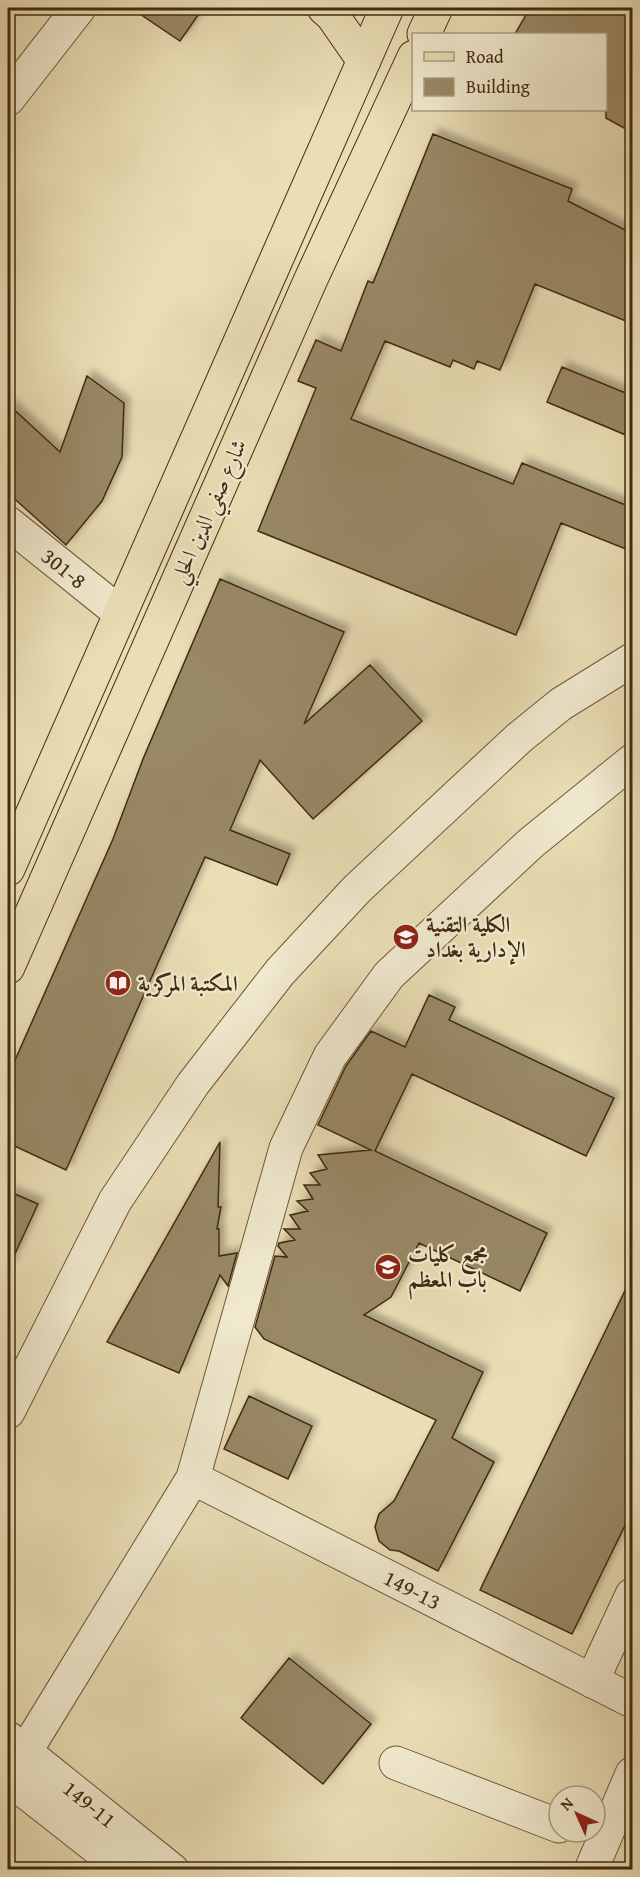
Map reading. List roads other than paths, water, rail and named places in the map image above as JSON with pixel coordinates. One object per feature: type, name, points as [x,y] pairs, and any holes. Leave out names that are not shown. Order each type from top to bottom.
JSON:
[{"type":"main road","points":[[324,8],[332,15],[364,61]]},
{"type":"main road","name":"شارع صفي الدين الحلي","points":[[8,868],[387,8]]},
{"type":"main road","points":[[424,33],[436,8]]},
{"type":"main road","name":"شارع صفي الدين الحلي","points":[[8,967],[311,279],[412,61]]},
{"type":"street","points":[[8,99],[79,8]]},
{"type":"street","name":"301-8","points":[[8,523],[120,613]]},
{"type":"street","points":[[8,1412],[115,1201],[193,1084],[280,972],[357,889],[519,738],[561,704],[633,660]]},
{"type":"street","points":[[12,1768],[193,1478],[286,1148],[330,1056],[389,975],[531,843],[633,761]]},
{"type":"street","name":"149-13","points":[[193,1478],[633,1701]]},
{"type":"street","points":[[592,1681],[633,1595]]},
{"type":"street","points":[[396,1763],[547,1821]]},
{"type":"street","name":"149-11","points":[[12,1768],[125,1869]]},
{"type":"street","name":"149-11","points":[[12,1768],[172,1869]]},
{"type":"street","points":[[589,1848],[633,1774]]},
{"type":"place","name":"الكلية التقنية الإدارية بغداد","points":[[406,937]]},
{"type":"place","name":"المكتبة المركزية","points":[[118,983]]},
{"type":"place","name":"مجمع كليات باب المعظم","points":[[388,1267]]}]
